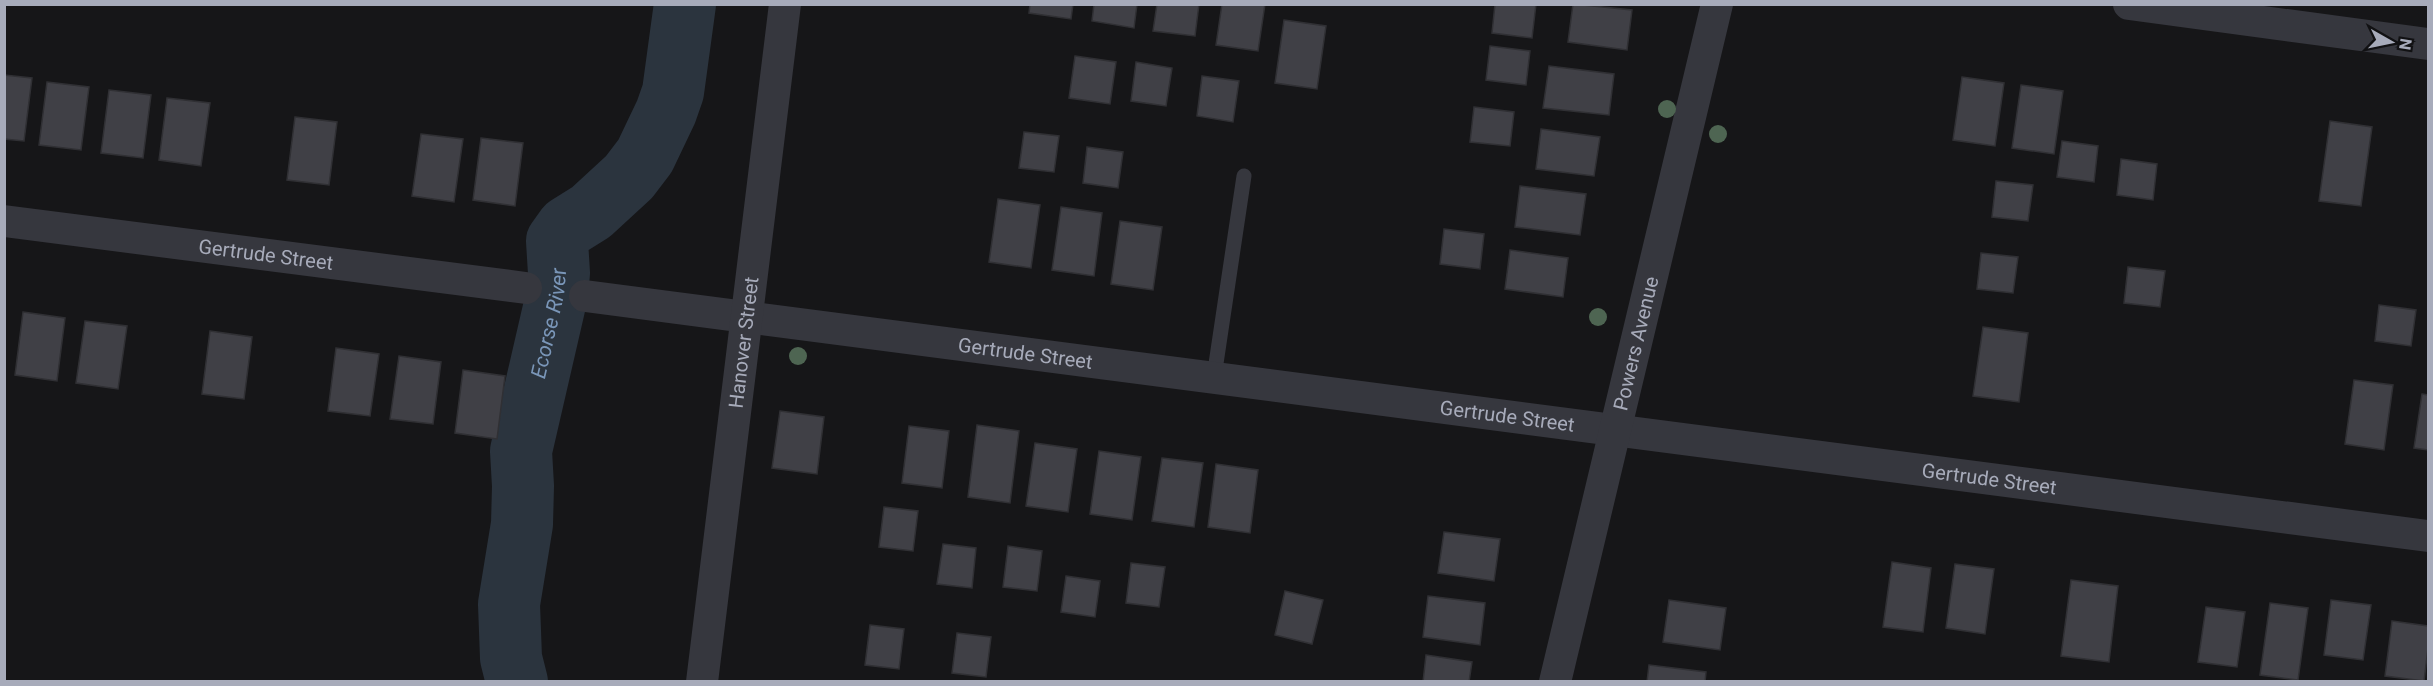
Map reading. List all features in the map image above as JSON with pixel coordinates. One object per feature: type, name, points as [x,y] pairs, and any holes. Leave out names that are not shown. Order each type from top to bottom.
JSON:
[{"type":"street","name":"Hanover Street","points":[[702,681],[748,318],[784,4]]},
{"type":"street","name":"Powers Avenue","points":[[1555,681],[1717,4]]},
{"type":"street","points":[[2129,4],[2428,44]]},
{"type":"street","name":"Gertrude Street","points":[[4,221],[526,288]]},
{"type":"street","name":"Gertrude Street","points":[[585,296],[2428,536]]},
{"type":"lane","points":[[1214,377],[1244,176]]},
{"type":"building","points":[[1030,4],[1073,4],[1071,19],[1029,13]]},
{"type":"building","points":[[1094,4],[1137,4],[1134,28],[1092,21]]},
{"type":"building","points":[[1157,4],[1199,4],[1195,36],[1153,31]]},
{"type":"building","points":[[1222,4],[1265,4],[1258,51],[1216,45]]},
{"type":"building","points":[[1495,4],[1536,4],[1532,38],[1492,33]]},
{"type":"building","points":[[1573,4],[1632,10],[1627,50],[1568,42]]},
{"type":"building","points":[[1284,20],[1326,26],[1317,89],[1275,83]]},
{"type":"building","points":[[1490,46],[1530,51],[1526,85],[1486,80]]},
{"type":"building","points":[[1075,56],[1116,62],[1110,104],[1069,98]]},
{"type":"building","points":[[1136,62],[1172,68],[1166,106],[1131,101]]},
{"type":"building","points":[[1549,66],[1614,74],[1609,115],[1543,108]]},
{"type":"building","points":[[4,75],[32,78],[24,141],[4,139]]},
{"type":"building","points":[[1202,76],[1239,81],[1233,122],[1197,116]]},
{"type":"building","points":[[1962,77],[2004,83],[1995,146],[1953,140]]},
{"type":"building","points":[[47,82],[89,87],[81,150],[39,145]]},
{"type":"building","points":[[2021,85],[2063,91],[2054,154],[2012,148]]},
{"type":"building","points":[[109,90],[151,95],[143,158],[101,153]]},
{"type":"building","points":[[167,98],[210,103],[201,166],[159,160]]},
{"type":"building","points":[[1474,107],[1514,112],[1510,146],[1470,142]]},
{"type":"building","points":[[295,117],[337,122],[329,185],[287,180]]},
{"type":"building","points":[[2330,121],[2372,127],[2361,206],[2319,201]]},
{"type":"building","points":[[1541,129],[1600,137],[1594,176],[1536,169]]},
{"type":"building","points":[[1024,132],[1059,136],[1054,172],[1019,168]]},
{"type":"building","points":[[421,134],[463,139],[454,202],[412,196]]},
{"type":"building","points":[[481,138],[523,143],[515,206],[473,200]]},
{"type":"building","points":[[2062,141],[2098,146],[2094,182],[2057,177]]},
{"type":"building","points":[[1087,147],[1123,152],[1118,188],[1083,183]]},
{"type":"building","points":[[2121,159],[2157,164],[2153,200],[2117,195]]},
{"type":"building","points":[[1996,181],[2033,185],[2028,221],[1992,217]]},
{"type":"building","points":[[1520,186],[1586,194],[1580,235],[1515,227]]},
{"type":"building","points":[[998,199],[1040,205],[1031,268],[989,262]]},
{"type":"building","points":[[1061,207],[1102,213],[1094,276],[1052,270]]},
{"type":"building","points":[[1120,221],[1162,227],[1153,290],[1111,284]]},
{"type":"building","points":[[1444,229],[1484,234],[1480,269],[1440,264]]},
{"type":"building","points":[[1510,250],[1568,258],[1563,297],[1505,289]]},
{"type":"building","points":[[1981,253],[2018,257],[2013,293],[1977,289]]},
{"type":"building","points":[[2128,267],[2165,271],[2160,307],[2124,303]]},
{"type":"building","points":[[2379,305],[2416,310],[2411,346],[2375,341]]},
{"type":"building","points":[[23,312],[65,318],[57,381],[15,375]]},
{"type":"building","points":[[85,321],[127,326],[118,389],[76,383]]},
{"type":"building","points":[[1983,327],[2028,333],[2019,402],[1973,396]]},
{"type":"building","points":[[210,331],[252,337],[244,399],[202,394]]},
{"type":"building","points":[[336,348],[379,354],[370,416],[328,411]]},
{"type":"building","points":[[399,356],[441,362],[433,424],[390,419]]},
{"type":"building","points":[[463,370],[505,376],[497,439],[455,433]]},
{"type":"building","points":[[2354,380],[2393,385],[2384,450],[2345,444]]},
{"type":"building","points":[[2422,394],[2428,395],[2428,450],[2414,448]]},
{"type":"building","points":[[780,411],[824,417],[817,474],[772,468]]},
{"type":"building","points":[[977,425],[1019,431],[1010,503],[968,497]]},
{"type":"building","points":[[909,426],[949,431],[942,488],[902,483]]},
{"type":"building","points":[[1035,443],[1077,449],[1068,512],[1026,506]]},
{"type":"building","points":[[1099,451],[1141,457],[1132,520],[1090,514]]},
{"type":"building","points":[[1162,458],[1203,463],[1194,527],[1152,521]]},
{"type":"building","points":[[1216,464],[1258,470],[1250,533],[1208,527]]},
{"type":"building","points":[[884,507],[918,511],[913,551],[879,547]]},
{"type":"building","points":[[1444,532],[1500,539],[1494,581],[1438,573]]},
{"type":"building","points":[[943,544],[976,548],[972,588],[937,584]]},
{"type":"building","points":[[1008,546],[1042,551],[1037,591],[1003,587]]},
{"type":"building","points":[[1892,562],[1931,568],[1923,632],[1883,627]]},
{"type":"building","points":[[1131,563],[1165,567],[1159,607],[1126,603]]},
{"type":"building","points":[[1955,564],[1994,569],[1985,634],[1946,628]]},
{"type":"building","points":[[1066,576],[1100,581],[1095,617],[1061,612]]},
{"type":"building","points":[[2071,580],[2118,586],[2109,662],[2061,656]]},
{"type":"building","points":[[1285,591],[1323,600],[1312,644],[1275,635]]},
{"type":"building","points":[[1428,596],[1485,603],[1480,645],[1423,637]]},
{"type":"building","points":[[1669,600],[1726,608],[1720,650],[1663,642]]},
{"type":"building","points":[[2331,600],[2371,605],[2363,660],[2324,655]]},
{"type":"building","points":[[2270,603],[2308,608],[2298,680],[2260,675]]},
{"type":"building","points":[[2206,607],[2245,612],[2237,667],[2198,662]]},
{"type":"building","points":[[2392,621],[2428,626],[2424,681],[2385,676]]},
{"type":"building","points":[[870,625],[904,629],[899,669],[865,665]]},
{"type":"building","points":[[957,633],[991,637],[986,677],[952,673]]},
{"type":"building","points":[[1426,655],[1472,662],[1469,682],[1423,682]]},
{"type":"building","points":[[1649,665],[1706,672],[1705,682],[1647,682]]},
{"type":"waterway","name":"Ecorse River","points":[[517,682],[511,658],[509,604],[522,524],[521,451],[557,295],[559,273],[557,241],[567,227],[591,212],[629,177],[645,156],[673,92],[685,4]]}]
